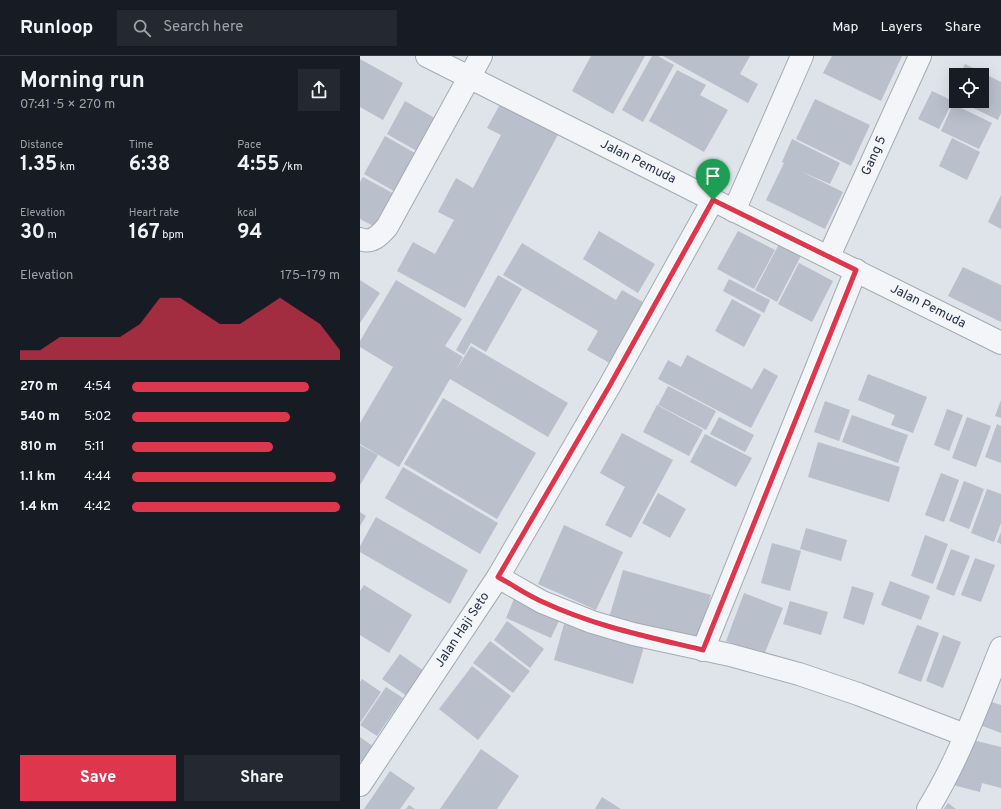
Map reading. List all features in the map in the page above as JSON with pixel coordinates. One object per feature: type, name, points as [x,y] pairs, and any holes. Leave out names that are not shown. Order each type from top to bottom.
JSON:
[{"type":"street","name":"Jalan Pemuda","points":[[427,56],[734,211],[828,256],[1001,343]]},
{"type":"street","points":[[360,239],[372,240],[378,237],[387,226],[481,56]]},
{"type":"street","points":[[734,211],[802,56]]},
{"type":"street","name":"Gang 5","points":[[828,256],[920,56]]},
{"type":"street","name":"Jalan Haji Seto","points":[[360,785],[498,577],[610,385],[713,200]]},
{"type":"street","points":[[703,650],[856,270]]},
{"type":"street","points":[[498,577],[542,602],[592,622],[633,634],[791,672],[858,694],[965,735]]},
{"type":"street","points":[[928,809],[947,775],[1001,648]]},
{"type":"building","points":[[591,56],[645,56],[613,114],[572,91]]},
{"type":"building","points":[[652,56],[658,56],[674,65],[643,122],[622,110]]},
{"type":"building","points":[[663,56],[750,56],[740,74],[758,84],[748,103]]},
{"type":"building","points":[[832,56],[902,56],[881,101],[823,73]]},
{"type":"building","points":[[360,59],[403,83],[383,120],[360,107]]},
{"type":"building","points":[[965,64],[973,68],[963,68]]},
{"type":"building","points":[[677,70],[706,85],[700,95],[728,110],[704,152],[649,121]]},
{"type":"building","points":[[989,76],[1001,82],[1001,113],[998,120],[973,108],[989,108]]},
{"type":"building","points":[[932,91],[949,99],[950,108],[939,129],[918,119]]},
{"type":"building","points":[[504,97],[561,129],[465,308],[397,271],[413,242],[435,254],[454,220],[438,212],[456,178],[473,188],[501,135],[487,128]]},
{"type":"building","points":[[815,99],[870,125],[851,166],[796,139]]},
{"type":"building","points":[[405,101],[440,121],[422,154],[387,134]]},
{"type":"building","points":[[951,108],[961,108],[992,123],[979,149],[941,131]]},
{"type":"building","points":[[385,136],[420,156],[399,194],[364,174]]},
{"type":"building","points":[[952,138],[980,152],[967,180],[939,166]]},
{"type":"building","points":[[792,139],[840,163],[830,184],[800,171],[843,192],[825,229],[766,200],[784,163],[782,162]]},
{"type":"building","points":[[363,177],[398,196],[379,229],[360,219],[360,182]]},
{"type":"building","points":[[1001,195],[1001,229],[988,222]]},
{"type":"building","points":[[599,231],[655,264],[638,293],[583,259]]},
{"type":"building","points":[[738,231],[775,250],[754,289],[717,269]]},
{"type":"building","points":[[780,242],[802,254],[777,302],[755,290]]},
{"type":"building","points":[[522,243],[616,300],[622,290],[648,305],[613,365],[587,350],[598,331],[503,275]]},
{"type":"building","points":[[799,263],[833,281],[812,322],[778,304]]},
{"type":"building","points":[[963,267],[1001,285],[1001,322],[948,296]]},
{"type":"building","points":[[498,275],[522,289],[486,352],[471,343],[464,355],[456,350]]},
{"type":"building","points":[[729,279],[770,300],[764,313],[723,291]]},
{"type":"building","points":[[360,280],[380,293],[360,323]]},
{"type":"building","points":[[396,280],[462,319],[445,346],[463,357],[456,370],[471,346],[568,403],[548,437],[450,379],[399,467],[360,444],[360,423],[393,367],[360,347],[360,341]]},
{"type":"building","points":[[732,299],[761,315],[744,347],[715,331]]},
{"type":"building","points":[[687,355],[752,389],[764,368],[778,376],[751,428],[658,379],[668,360],[681,367]]},
{"type":"building","points":[[868,374],[927,397],[913,433],[891,425],[895,415],[858,400]]},
{"type":"building","points":[[668,386],[716,411],[706,430],[658,405]]},
{"type":"building","points":[[443,398],[536,453],[497,519],[404,464]]},
{"type":"building","points":[[1001,400],[1001,418],[995,416]]},
{"type":"building","points":[[825,401],[850,410],[839,441],[814,432]]},
{"type":"building","points":[[657,405],[703,430],[689,456],[643,432]]},
{"type":"building","points":[[947,409],[963,415],[949,451],[934,445]]},
{"type":"building","points":[[852,415],[908,435],[898,463],[842,442]]},
{"type":"building","points":[[719,417],[754,435],[745,452],[710,434]]},
{"type":"building","points":[[967,417],[991,426],[976,467],[952,458]]},
{"type":"building","points":[[997,424],[1001,426],[1001,463],[985,457]]},
{"type":"building","points":[[622,433],[673,460],[631,538],[605,525],[625,487],[600,473]]},
{"type":"building","points":[[705,434],[752,458],[736,487],[690,462]]},
{"type":"building","points":[[818,442],[900,467],[889,502],[808,477]]},
{"type":"building","points":[[360,445],[378,455],[360,485]]},
{"type":"building","points":[[403,467],[498,523],[480,554],[385,498]]},
{"type":"building","points":[[941,473],[959,480],[944,522],[925,515]]},
{"type":"building","points":[[964,481],[984,489],[969,529],[949,521]]},
{"type":"building","points":[[987,489],[1001,494],[1001,523],[994,542],[971,533]]},
{"type":"building","points":[[658,493],[686,509],[670,538],[642,523]]},
{"type":"building","points":[[360,512],[366,516],[360,526]]},
{"type":"building","points":[[376,517],[468,570],[450,604],[360,552],[360,546]]},
{"type":"building","points":[[564,525],[623,552],[596,610],[538,584]]},
{"type":"building","points":[[806,528],[847,540],[841,561],[800,549]]},
{"type":"building","points":[[1001,532],[1001,544],[997,542]]},
{"type":"building","points":[[925,535],[948,544],[933,584],[911,576]]},
{"type":"building","points":[[772,543],[801,551],[790,591],[761,583]]},
{"type":"building","points":[[951,549],[970,556],[954,596],[936,589]]},
{"type":"building","points":[[975,558],[995,565],[981,602],[961,595]]},
{"type":"building","points":[[623,570],[711,595],[698,643],[609,618]]},
{"type":"building","points":[[890,581],[930,596],[921,620],[881,605]]},
{"type":"building","points":[[364,585],[412,615],[389,653],[360,635],[360,591]]},
{"type":"building","points":[[852,586],[874,593],[864,625],[843,618]]},
{"type":"building","points":[[744,593],[783,608],[764,655],[726,641]]},
{"type":"building","points":[[516,594],[562,614],[551,638],[506,618]]},
{"type":"building","points":[[790,601],[828,612],[821,635],[783,624]]},
{"type":"building","points":[[507,621],[544,649],[530,668],[494,640]]},
{"type":"building","points":[[564,624],[644,647],[633,684],[554,660]]},
{"type":"building","points":[[917,625],[939,633],[921,682],[898,673]]},
{"type":"building","points":[[943,635],[961,642],[943,688],[926,681]]},
{"type":"building","points":[[490,641],[530,671],[513,693],[473,663]]},
{"type":"building","points":[[400,654],[424,671],[407,696],[382,679]]},
{"type":"building","points":[[472,666],[511,696],[478,740],[439,709]]},
{"type":"building","points":[[362,679],[381,692],[360,723],[360,682]]},
{"type":"building","points":[[386,687],[403,698],[377,736],[360,725]]},
{"type":"building","points":[[989,701],[1001,705],[1001,733],[980,725]]},
{"type":"building","points":[[360,737],[374,747],[363,763],[360,761]]},
{"type":"building","points":[[965,738],[1001,747],[1001,788],[982,783],[980,792],[953,785]]},
{"type":"building","points":[[481,749],[519,776],[497,809],[440,809]]},
{"type":"building","points":[[390,771],[415,788],[400,809],[364,809]]},
{"type":"building","points":[[602,797],[621,809],[595,809]]},
{"type":"building","points":[[948,803],[956,809],[944,809]]},
{"type":"building","points":[[409,805],[415,809],[406,809]]},
{"type":"route","points":[[713,200],[856,270],[703,650],[633,634],[592,622],[542,602],[498,577],[610,385],[713,200]]}]
